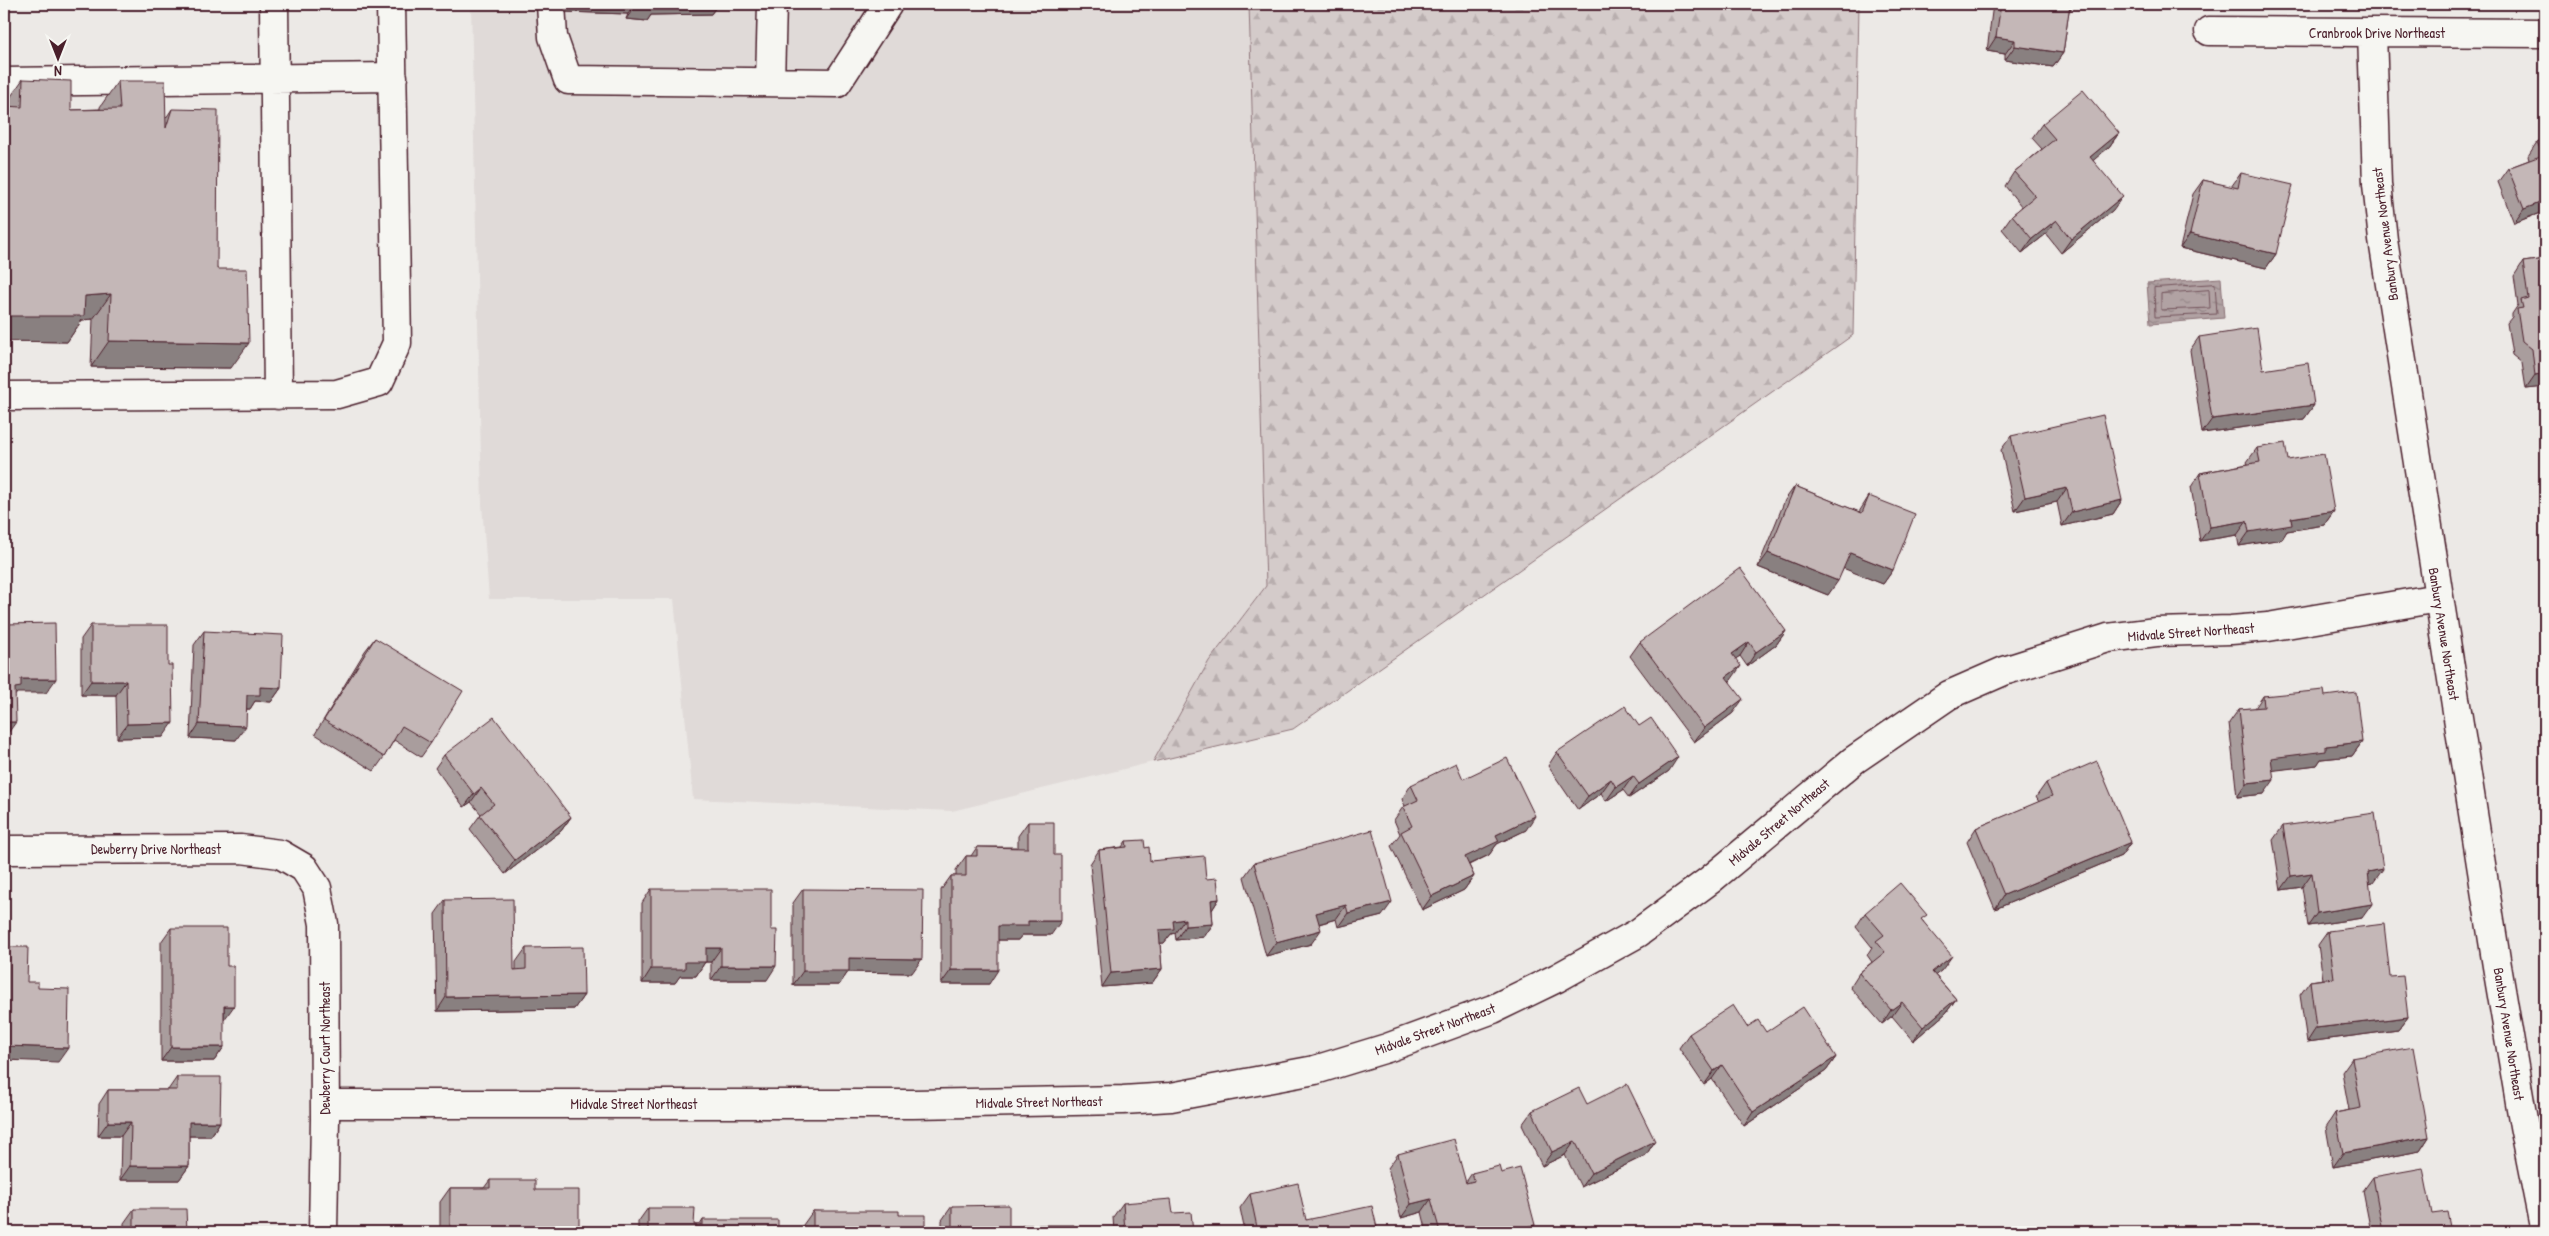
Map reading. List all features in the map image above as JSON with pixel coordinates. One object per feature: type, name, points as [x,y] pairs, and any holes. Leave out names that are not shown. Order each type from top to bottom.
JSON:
[{"type":"street","points":[[274,4],[278,395]]},
{"type":"street","points":[[4,396],[337,394],[380,382],[396,343],[391,4]]},
{"type":"street","points":[[551,4],[553,37],[568,80],[836,83],[887,4]]},
{"type":"street","points":[[770,82],[772,4]]},
{"type":"street","name":"Cranbrook Drive Northeast","points":[[2209,31],[2545,33]]},
{"type":"street","name":"Banbury Avenue Northeast","points":[[2372,33],[2377,184],[2383,240],[2438,598],[2524,1126],[2545,1232]]},
{"type":"street","points":[[4,82],[392,77]]},
{"type":"street","name":"Midvale Street Northeast","points":[[325,1104],[913,1104],[1114,1101],[1171,1097],[1315,1070],[1388,1048],[1494,1009],[1557,978],[1638,933],[1710,880],[1854,760],[1950,695],[2004,671],[2108,638],[2156,632],[2268,627],[2438,598]]},
{"type":"street","name":"Dewberry Drive Northeast","points":[[4,850],[241,848],[284,855],[304,868]]},
{"type":"street","name":"Dewberry Court Northeast","points":[[304,868],[321,897],[324,924],[325,1104],[323,1232]]},
{"type":"shaded area","points":[[471,4],[1249,4],[1266,586],[1209,661],[1153,762],[952,811],[693,799],[674,599],[489,599],[482,504]]},
{"type":"green space","points":[[1249,4],[1859,4],[1853,335],[1293,729],[1153,762],[1209,661],[1266,586]]},
{"type":"water","points":[[2221,278],[2224,318],[2150,324],[2147,283]]},
{"type":"building","points":[[2001,4],[2070,4],[2063,53],[2015,46],[2015,40],[1996,37]]},
{"type":"building","points":[[23,79],[71,81],[71,110],[120,109],[118,81],[165,81],[166,128],[172,109],[218,110],[217,269],[247,269],[249,343],[109,341],[111,294],[85,296],[84,316],[4,316],[4,106],[22,107]]},
{"type":"building","points":[[2083,90],[2119,133],[2090,157],[2123,196],[2071,239],[2056,220],[2032,239],[2012,215],[2035,196],[2014,172],[2055,139],[2042,124]]},
{"type":"building","points":[[2545,138],[2545,201],[2524,209],[2508,168],[2543,155],[2537,142]]},
{"type":"building","points":[[2241,173],[2293,185],[2276,254],[2190,234],[2203,180],[2238,188]]},
{"type":"building","points":[[2545,259],[2545,374],[2535,376],[2532,349],[2522,341],[2517,309],[2523,308],[2521,300],[2528,298],[2523,262]]},
{"type":"building","points":[[2257,328],[2263,370],[2308,363],[2314,405],[2212,419],[2199,337]]},
{"type":"building","points":[[2103,415],[2122,500],[2072,512],[2067,488],[2025,497],[2011,436]]},
{"type":"building","points":[[2285,443],[2288,460],[2324,454],[2334,511],[2291,518],[2292,525],[2249,532],[2247,521],[2210,527],[2200,473],[2260,462],[2257,448]]},
{"type":"building","points":[[1795,486],[1862,513],[1869,496],[1915,514],[1893,570],[1850,553],[1838,581],[1768,553]]},
{"type":"building","points":[[1740,568],[1786,631],[1756,652],[1749,642],[1732,654],[1741,666],[1726,677],[1743,699],[1704,728],[1640,642]]},
{"type":"building","points":[[55,623],[56,679],[21,679],[21,687],[15,688],[16,722],[4,722],[4,624]]},
{"type":"building","points":[[91,625],[168,625],[168,665],[172,665],[173,723],[127,724],[126,681],[91,681]]},
{"type":"building","points":[[204,631],[283,635],[281,688],[260,687],[260,695],[247,695],[246,726],[199,724]]},
{"type":"building","points":[[375,638],[463,691],[431,743],[402,726],[384,757],[324,720]]},
{"type":"building","points":[[2324,690],[2325,696],[2356,692],[2362,742],[2326,746],[2326,751],[2271,758],[2274,780],[2247,783],[2239,709],[2264,707],[2263,696]]},
{"type":"building","points":[[1625,706],[1639,726],[1651,718],[1678,757],[1639,784],[1633,776],[1616,787],[1611,779],[1588,796],[1557,752]]},
{"type":"building","points":[[494,717],[571,817],[515,860],[480,815],[494,804],[481,788],[474,794],[444,755]]},
{"type":"building","points":[[1507,758],[1535,816],[1496,835],[1499,841],[1465,857],[1474,876],[1432,896],[1401,832],[1412,826],[1403,807],[1418,800],[1411,785],[1456,763],[1463,779]]},
{"type":"building","points":[[2097,761],[2131,842],[2004,895],[1976,828],[2052,796],[2046,783]]},
{"type":"building","points":[[2375,813],[2383,869],[2368,872],[2372,904],[2317,913],[2312,873],[2291,876],[2283,826]]},
{"type":"building","points":[[1028,822],[1054,822],[1054,855],[1061,855],[1061,921],[1028,921],[1028,926],[998,926],[998,970],[951,970],[951,876],[966,876],[966,856],[977,856],[977,847],[1028,848]]},
{"type":"building","points":[[1372,830],[1392,902],[1348,913],[1346,905],[1316,913],[1321,930],[1276,942],[1254,863]]},
{"type":"building","points":[[1144,840],[1145,848],[1149,847],[1150,861],[1204,856],[1206,879],[1217,878],[1219,899],[1211,900],[1213,924],[1185,926],[1185,919],[1173,921],[1174,929],[1159,930],[1162,969],[1111,973],[1099,850],[1127,847],[1126,841]]},
{"type":"building","points":[[1900,883],[1927,915],[1921,919],[1952,956],[1932,972],[1956,999],[1923,1027],[1902,1002],[1891,1010],[1859,973],[1885,952],[1876,941],[1884,935],[1865,913]]},
{"type":"building","points":[[651,889],[771,889],[771,930],[777,930],[776,966],[721,966],[721,948],[706,948],[706,962],[685,962],[685,969],[651,969]]},
{"type":"building","points":[[803,889],[923,890],[922,959],[849,958],[849,971],[803,971]]},
{"type":"building","points":[[513,899],[514,970],[526,969],[526,948],[583,947],[584,995],[446,997],[445,900]]},
{"type":"building","points":[[2384,924],[2390,977],[2403,976],[2408,1017],[2316,1028],[2310,981],[2334,978],[2328,931]]},
{"type":"building","points":[[171,928],[227,928],[227,966],[234,966],[234,1006],[224,1006],[224,1047],[171,1047]]},
{"type":"building","points":[[4,947],[28,947],[27,982],[38,982],[38,988],[69,989],[68,1048],[4,1046]]},
{"type":"building","points":[[1733,1005],[1747,1027],[1758,1020],[1766,1032],[1803,1007],[1836,1057],[1753,1112],[1722,1065],[1714,1071],[1689,1034]]},
{"type":"building","points":[[2413,1047],[2429,1137],[2343,1153],[2335,1113],[2361,1108],[2352,1058]]},
{"type":"building","points":[[177,1077],[221,1077],[220,1122],[189,1122],[189,1166],[130,1166],[131,1122],[108,1122],[108,1090],[177,1090]]},
{"type":"building","points":[[1627,1084],[1655,1141],[1591,1173],[1575,1141],[1552,1152],[1532,1111],[1579,1088],[1587,1104]]},
{"type":"building","points":[[1454,1139],[1466,1183],[1474,1181],[1472,1173],[1499,1166],[1501,1173],[1520,1168],[1535,1225],[1506,1232],[1440,1232],[1431,1199],[1411,1204],[1398,1154]]},
{"type":"building","points":[[2423,1168],[2432,1214],[2447,1212],[2451,1232],[2383,1232],[2373,1177]]},
{"type":"building","points":[[490,1180],[535,1180],[535,1190],[579,1190],[579,1232],[450,1232],[450,1188],[490,1188]]},
{"type":"building","points":[[1298,1183],[1306,1220],[1372,1206],[1378,1232],[1258,1232],[1250,1194]]},
{"type":"building","points":[[1171,1199],[1173,1213],[1191,1212],[1193,1232],[1125,1232],[1123,1203]]},
{"type":"building","points":[[1009,1205],[1009,1231],[1023,1230],[1023,1225],[1074,1225],[1074,1232],[952,1232],[952,1206]]},
{"type":"building","points":[[648,1208],[695,1208],[694,1225],[703,1225],[703,1220],[778,1220],[778,1232],[648,1232]]},
{"type":"building","points":[[134,1209],[186,1209],[187,1232],[134,1232]]},
{"type":"building","points":[[813,1211],[899,1211],[899,1215],[926,1215],[926,1232],[813,1232]]}]
